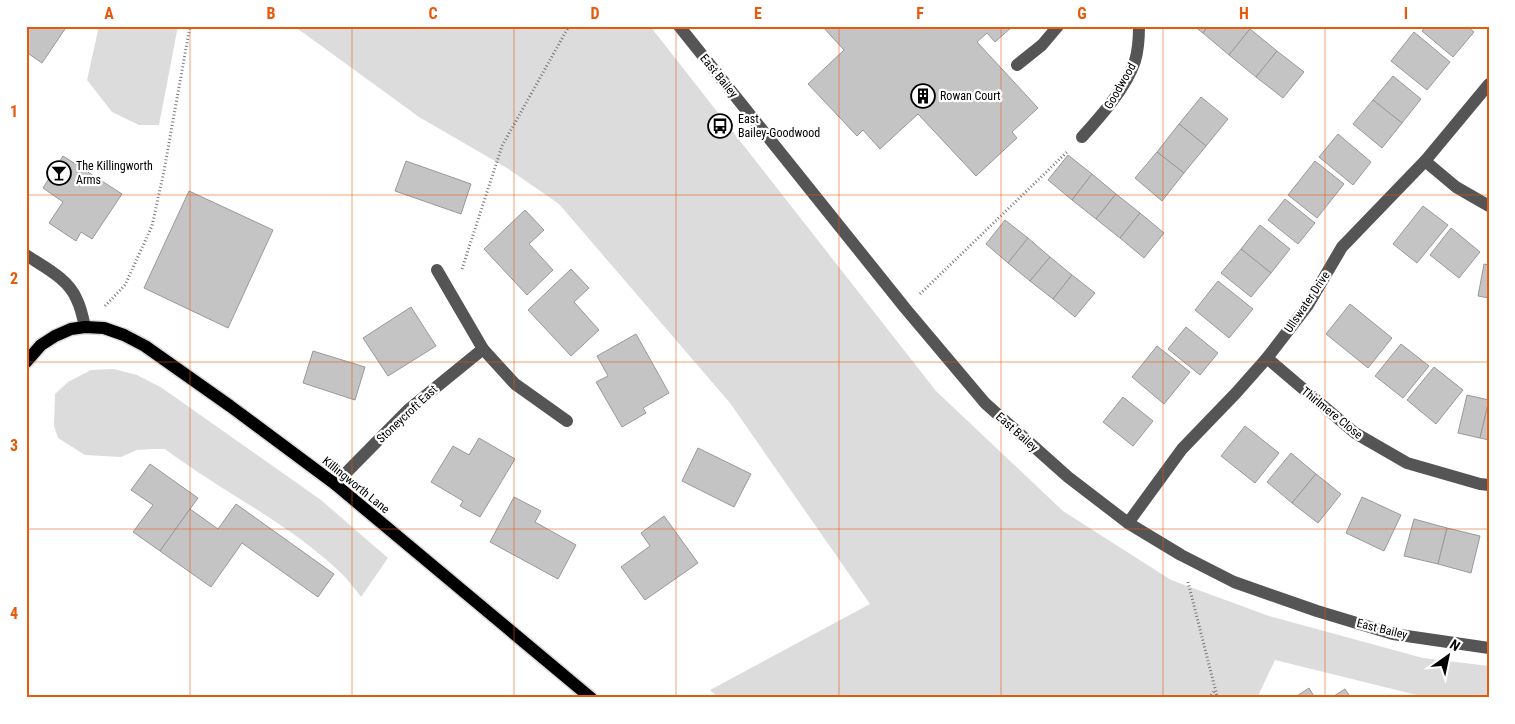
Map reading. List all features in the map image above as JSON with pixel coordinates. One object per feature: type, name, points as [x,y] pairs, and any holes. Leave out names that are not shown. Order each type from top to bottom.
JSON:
[{"type":"main road","points":[[26,362],[41,345],[55,336],[72,329],[85,327]]},
{"type":"main road","name":"Killingworth Lane","points":[[85,327],[104,328],[124,335],[145,346],[230,406],[335,484],[591,698]]},
{"type":"street","name":"East Bailey","points":[[679,26],[905,308],[986,403],[1068,477],[1128,523],[1181,555],[1234,582],[1336,617],[1394,634],[1489,648]]},
{"type":"street","points":[[1017,65],[1042,45],[1058,26]]},
{"type":"street","name":"Goodwood","points":[[1082,137],[1104,112],[1122,87],[1135,60],[1139,26]]},
{"type":"street","name":"Ullswater Drive","points":[[1128,523],[1182,449],[1267,358],[1308,305],[1342,247],[1424,161],[1489,84]]},
{"type":"street","points":[[1424,161],[1456,188],[1489,206]]},
{"type":"street","points":[[26,255],[67,285],[77,298],[85,327]]},
{"type":"street","points":[[437,270],[483,349],[515,384],[567,421]]},
{"type":"street","name":"Stoneycroft East","points":[[335,484],[408,410],[483,349]]},
{"type":"street","name":"Thirlmere Close","points":[[1267,358],[1355,433],[1407,463],[1489,485]]},
{"type":"path","points":[[85,327],[125,285],[152,226],[164,171],[190,26]]},
{"type":"path","points":[[453,297],[502,146],[569,26]]},
{"type":"path","points":[[905,308],[1082,137]]},
{"type":"path","points":[[1181,555],[1215,690],[1219,698]]},
{"type":"path","points":[[1209,698],[1215,690]]},
{"type":"shaded area","points":[[99,26],[178,26],[159,125],[139,125],[112,112],[87,80]]},
{"type":"shaded area","points":[[294,26],[650,26],[936,391],[1063,511],[1171,580],[1269,616],[1423,658],[1489,666],[1489,698],[1429,698],[1275,660],[1257,698],[719,698],[710,690],[870,604],[730,403],[559,204],[507,168],[419,117]]},
{"type":"shaded area","points":[[114,369],[137,375],[162,388],[321,500],[388,558],[361,597],[341,573],[300,539],[165,449],[137,450],[121,457],[85,455],[58,438],[54,426],[55,394],[68,382],[91,370]]},
{"type":"building","points":[[26,26],[67,26],[42,63],[26,52]]},
{"type":"building","name":"Rowan Court","points":[[822,26],[1013,26],[995,42],[987,33],[977,42],[1038,108],[1012,132],[1017,138],[976,176],[918,114],[880,149],[863,130],[857,136],[808,84],[844,50]]},
{"type":"building","points":[[1194,26],[1208,26],[1203,33]]},
{"type":"building","points":[[1208,26],[1247,26],[1250,29],[1229,55],[1203,33]]},
{"type":"building","points":[[1426,26],[1467,26],[1474,32],[1453,57],[1422,31]]},
{"type":"building","points":[[1250,29],[1277,51],[1256,77],[1229,55]]},
{"type":"building","points":[[1414,32],[1450,62],[1427,90],[1391,61]]},
{"type":"building","points":[[1277,51],[1304,72],[1283,98],[1256,77]]},
{"type":"building","points":[[1393,76],[1421,99],[1402,123],[1373,100]]},
{"type":"building","points":[[1201,97],[1228,119],[1206,146],[1179,124]]},
{"type":"building","points":[[1373,100],[1402,123],[1382,148],[1353,124]]},
{"type":"building","points":[[1179,124],[1206,146],[1184,173],[1157,152]]},
{"type":"building","points":[[1338,134],[1371,162],[1353,185],[1319,157]]},
{"type":"building","points":[[1157,152],[1184,173],[1162,201],[1135,178]]},
{"type":"building","points":[[1068,155],[1092,174],[1072,200],[1048,180]]},
{"type":"building","points":[[63,156],[122,194],[92,239],[81,232],[76,241],[49,223],[63,202],[43,188]]},
{"type":"building","points":[[406,161],[471,184],[461,214],[395,191]]},
{"type":"building","points":[[1315,161],[1344,184],[1317,218],[1288,195]]},
{"type":"building","points":[[1092,174],[1116,194],[1096,219],[1072,200]]},
{"type":"building","points":[[189,191],[273,230],[228,328],[144,288]]},
{"type":"building","points":[[1116,194],[1140,213],[1120,238],[1096,219]]},
{"type":"building","points":[[1285,199],[1315,223],[1298,244],[1268,220]]},
{"type":"building","points":[[1423,206],[1448,225],[1417,263],[1393,244]]},
{"type":"building","points":[[525,210],[544,230],[529,244],[553,270],[527,295],[484,249]]},
{"type":"building","points":[[1140,213],[1164,233],[1144,258],[1120,238]]},
{"type":"building","points":[[1005,220],[1028,238],[1008,263],[986,244]]},
{"type":"building","points":[[1260,225],[1290,249],[1271,273],[1241,249]]},
{"type":"building","points":[[1451,228],[1480,252],[1459,278],[1430,255]]},
{"type":"building","points":[[1028,238],[1050,257],[1030,281],[1008,263]]},
{"type":"building","points":[[1241,249],[1271,273],[1251,297],[1221,273]]},
{"type":"building","points":[[1050,257],[1072,275],[1053,299],[1030,281]]},
{"type":"building","points":[[1484,264],[1489,265],[1489,298],[1478,296]]},
{"type":"building","points":[[571,269],[589,288],[574,302],[599,330],[571,356],[528,310]]},
{"type":"building","points":[[1072,275],[1095,293],[1075,317],[1053,299]]},
{"type":"building","points":[[1218,281],[1253,309],[1229,338],[1195,310]]},
{"type":"building","points":[[1350,304],[1392,338],[1368,368],[1326,334]]},
{"type":"building","points":[[411,307],[436,346],[388,376],[363,338]]},
{"type":"building","points":[[1186,327],[1218,353],[1200,375],[1168,349]]},
{"type":"building","points":[[636,334],[669,393],[643,408],[646,413],[622,427],[596,382],[608,376],[597,356]]},
{"type":"building","points":[[1401,344],[1429,366],[1403,398],[1375,376]]},
{"type":"building","points":[[1157,346],[1190,372],[1164,404],[1132,377]]},
{"type":"building","points":[[313,351],[365,367],[355,400],[303,383]]},
{"type":"building","points":[[1434,367],[1463,390],[1436,424],[1407,400]]},
{"type":"building","points":[[1467,395],[1489,400],[1480,438],[1458,433]]},
{"type":"building","points":[[1123,397],[1153,421],[1133,446],[1103,422]]},
{"type":"building","points":[[1489,400],[1489,440],[1480,438]]},
{"type":"building","points":[[1245,426],[1279,453],[1255,483],[1221,456]]},
{"type":"building","points":[[479,438],[515,459],[480,517],[460,506],[463,501],[431,482],[453,446],[469,455]]},
{"type":"building","points":[[698,448],[751,474],[734,507],[682,481]]},
{"type":"building","points":[[1291,453],[1316,474],[1292,503],[1267,482]]},
{"type":"building","points":[[150,464],[198,498],[160,551],[133,532],[153,505],[131,490]]},
{"type":"building","points":[[1316,474],[1341,494],[1318,523],[1292,503]]},
{"type":"building","points":[[514,497],[541,511],[535,522],[576,545],[558,579],[490,542]]},
{"type":"building","points":[[1362,497],[1401,515],[1384,551],[1346,533]]},
{"type":"building","points":[[236,504],[334,574],[318,597],[242,543],[211,587],[160,551],[190,509],[218,529]]},
{"type":"building","points":[[664,516],[698,563],[645,600],[621,567],[650,546],[641,533]]},
{"type":"building","points":[[1414,519],[1447,528],[1438,564],[1404,556]]},
{"type":"building","points":[[1447,528],[1480,536],[1471,573],[1438,564]]},
{"type":"building","points":[[1309,688],[1315,698],[1294,698]]},
{"type":"building","points":[[1345,689],[1351,698],[1331,698]]},
{"type":"place","name":"Rowan Court","points":[[923,96]]},
{"type":"place","name":"East Bailey-Goodwood","points":[[720,126]]},
{"type":"place","name":"The Killingworth Arms","points":[[59,173]]}]
